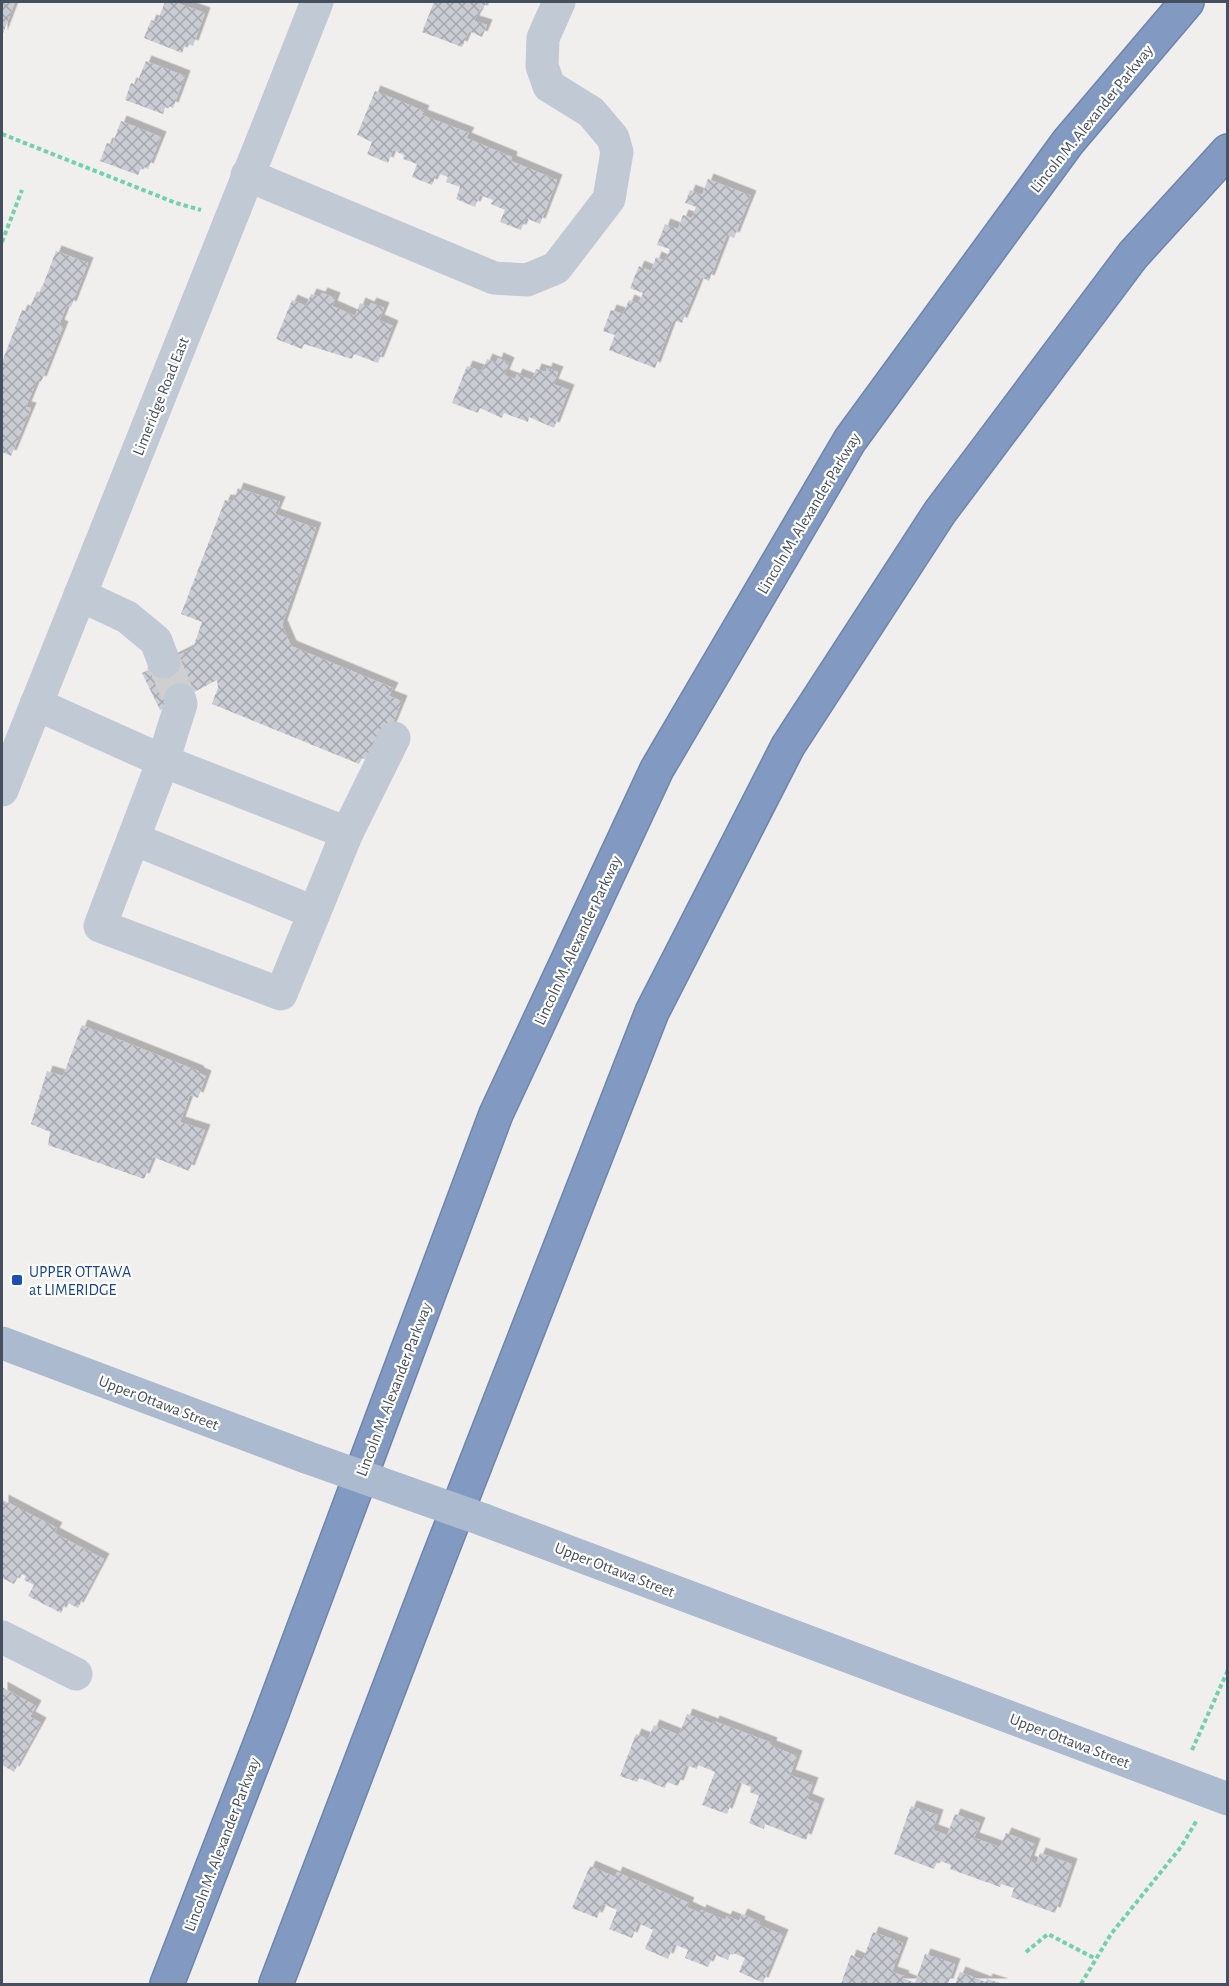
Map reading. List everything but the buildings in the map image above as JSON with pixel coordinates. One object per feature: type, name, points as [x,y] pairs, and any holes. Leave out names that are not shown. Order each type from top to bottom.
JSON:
[{"type":"highway","name":"Lincoln M. Alexander Parkway","points":[[167,1984],[269,1721],[496,1114],[657,769],[850,440],[1068,142],[1187,2]]},
{"type":"highway","points":[[276,1984],[438,1560],[652,1012],[783,757],[940,512],[1133,255],[1227,151]]},
{"type":"main road","name":"Upper Ottawa Street","points":[[2,1343],[306,1457],[484,1520],[1220,1797]]},
{"type":"street","name":"Limeridge Road East","points":[[2,790],[317,2]]},
{"type":"street","points":[[247,175],[494,278],[527,280],[556,268],[609,199],[617,153],[613,138],[591,112],[549,86],[542,66],[543,38],[559,2]]},
{"type":"street","points":[[80,595],[127,617],[156,641],[164,662]]},
{"type":"street","points":[[180,700],[181,705],[163,761],[100,926],[281,994],[347,833],[394,738]]},
{"type":"street","points":[[36,704],[163,761],[347,833]]},
{"type":"street","points":[[134,838],[313,912]]},
{"type":"street","points":[[2,1637],[76,1674]]},
{"type":"path","points":[[2,134],[176,203],[230,219]]},
{"type":"path","points":[[2,242],[22,190]]},
{"type":"path","points":[[1179,1781],[1227,1670]]},
{"type":"path","points":[[1081,1984],[1111,1934],[1220,1797]]},
{"type":"path","points":[[1026,1952],[1048,1934],[1096,1959]]},
{"type":"tunnel","points":[[164,662],[180,700]]},
{"type":"place","name":"UPPER OTTAWA at LIMERIDGE","points":[[17,1280]]}]
